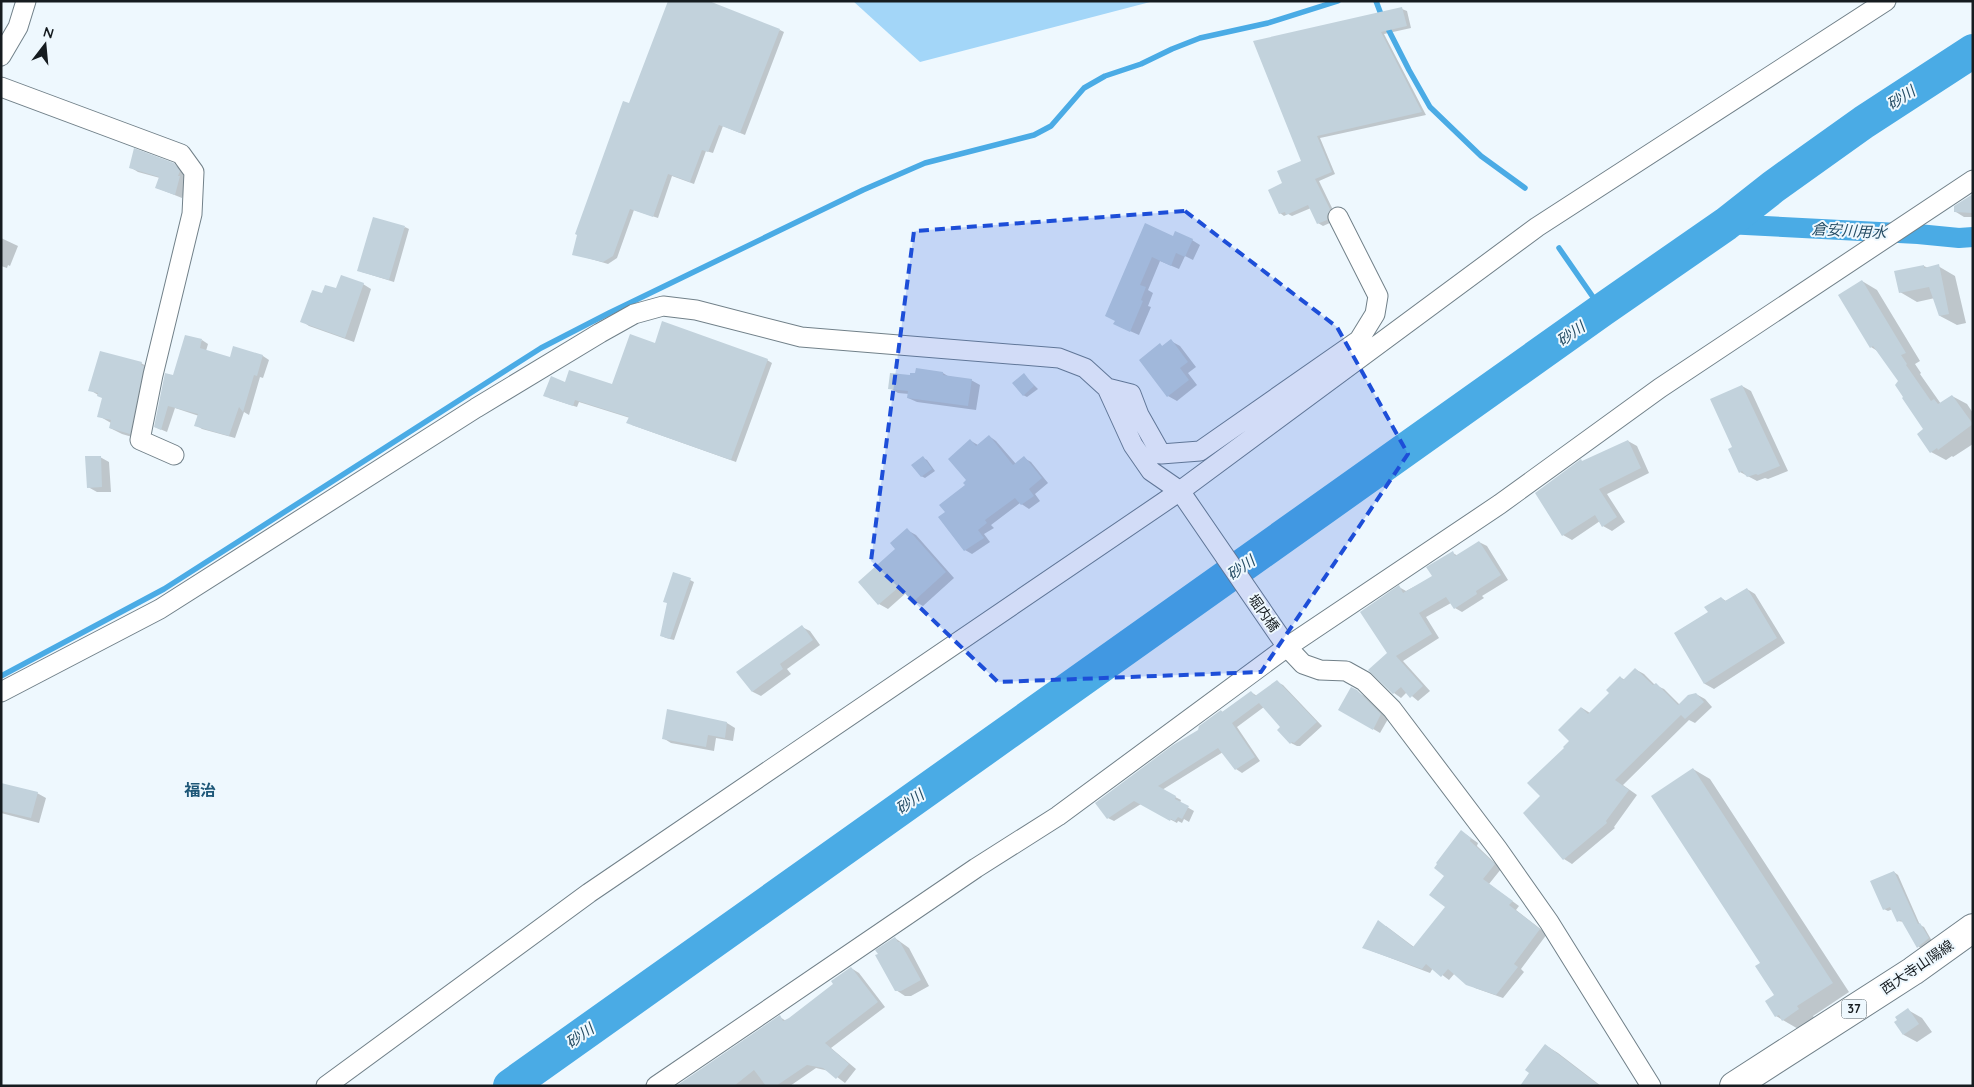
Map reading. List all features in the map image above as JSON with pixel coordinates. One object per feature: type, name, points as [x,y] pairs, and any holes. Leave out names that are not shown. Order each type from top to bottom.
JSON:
[{"type":"main road","name":"西大寺山陽線","points":[[1734,1086],[1914,971],[1973,928]]},
{"type":"street","points":[[1,56],[18,27],[26,1]]},
{"type":"street","points":[[326,1086],[588,893],[1185,498],[1537,227],[1886,1]]},
{"type":"street","points":[[1,87],[181,154],[194,172],[192,214],[153,375],[140,440],[174,455]]},
{"type":"street","points":[[656,1086],[968,874],[1058,816],[1287,647],[1500,504],[1660,388],[1973,180]]},
{"type":"street","points":[[1106,388],[1131,394],[1139,415],[1160,454],[1200,452],[1359,340],[1375,314],[1378,296],[1338,217]]},
{"type":"street","points":[[1,692],[160,609],[476,408],[600,332],[634,314],[663,306],[696,310],[801,337],[1059,358],[1084,368],[1106,388],[1133,445],[1151,471],[1185,498]]},
{"type":"street","name":"堀内橋","points":[[1185,498],[1287,647],[1303,664],[1320,670],[1346,671],[1364,680],[1392,709],[1497,848],[1549,922],[1651,1086]]},
{"type":"highlighted area","points":[[1185,211],[1337,327],[1408,454],[1261,672],[998,682],[871,561],[914,231]]},
{"type":"shaded area","points":[[853,1],[1154,1],[920,62]]},
{"type":"building","points":[[668,1],[709,1],[780,29],[740,133],[719,125],[708,152],[702,150],[690,182],[668,174],[653,217],[630,209],[613,256],[603,262],[572,255],[577,235],[575,234],[623,101],[629,103]]},
{"type":"building","points":[[1402,7],[1407,26],[1381,32],[1422,112],[1317,136],[1332,172],[1315,179],[1330,209],[1327,220],[1317,224],[1308,205],[1286,215],[1285,212],[1279,214],[1268,190],[1282,183],[1277,171],[1301,161],[1253,41]]},
{"type":"building","points":[[134,148],[174,163],[180,171],[175,195],[155,188],[159,177],[129,168]]},
{"type":"building","points":[[1973,194],[1973,213],[1954,212],[1954,206]]},
{"type":"building","points":[[373,217],[405,226],[389,280],[357,271]]},
{"type":"building","points":[[1145,223],[1173,236],[1175,231],[1193,239],[1185,257],[1176,253],[1171,266],[1152,257],[1140,285],[1146,287],[1141,300],[1143,301],[1130,332],[1113,324],[1115,321],[1105,316]]},
{"type":"building","points":[[1939,264],[1949,314],[1939,316],[1929,287],[1899,293],[1894,271],[1924,265],[1924,268]]},
{"type":"building","points":[[341,275],[364,283],[345,338],[300,322],[312,290],[322,293],[325,285],[336,288]]},
{"type":"building","points":[[1862,280],[1906,353],[1901,355],[1906,365],[1931,401],[1934,399],[1938,404],[1952,395],[1973,424],[1938,450],[1937,448],[1930,453],[1917,434],[1923,429],[1895,385],[1898,381],[1873,346],[1870,348],[1838,295]]},
{"type":"building","points":[[662,321],[768,359],[731,460],[626,423],[629,417],[575,400],[573,406],[543,396],[551,376],[565,382],[569,370],[612,384],[630,334],[655,343]]},
{"type":"building","points":[[185,335],[202,339],[200,348],[230,357],[233,346],[263,355],[257,376],[254,375],[243,412],[239,407],[229,436],[194,426],[198,414],[168,406],[161,430],[154,427],[165,373],[173,375]]},
{"type":"building","points":[[1171,339],[1188,362],[1180,368],[1189,380],[1167,397],[1139,360],[1160,343],[1162,346]]},
{"type":"building","points":[[100,351],[142,362],[141,365],[144,366],[130,434],[109,428],[111,420],[97,417],[102,398],[97,396],[98,393],[88,391]]},
{"type":"building","points":[[916,368],[943,372],[943,375],[972,379],[968,406],[907,398],[908,391],[888,389],[890,373],[910,375],[910,373],[915,373]]},
{"type":"building","points":[[1024,373],[1034,386],[1023,396],[1012,383]]},
{"type":"building","points":[[1742,385],[1780,466],[1758,475],[1747,477],[1742,471],[1739,473],[1728,449],[1732,447],[1710,399]]},
{"type":"building","points":[[989,435],[1013,465],[1024,456],[1042,478],[1029,489],[1034,496],[1021,505],[1015,498],[985,520],[987,523],[978,530],[984,538],[964,551],[938,517],[945,512],[939,505],[965,485],[963,483],[966,480],[948,459],[970,439],[976,446]]},
{"type":"building","points":[[1628,440],[1641,468],[1599,489],[1617,517],[1602,527],[1595,515],[1562,536],[1535,493],[1581,459],[1582,461]]},
{"type":"building","points":[[85,456],[101,456],[102,487],[87,488]]},
{"type":"building","points":[[923,456],[932,469],[921,477],[911,465]]},
{"type":"building","points":[[907,528],[946,572],[913,602],[899,587],[878,605],[858,582],[895,549],[890,543]]},
{"type":"building","points":[[1479,541],[1501,575],[1476,591],[1477,594],[1454,609],[1446,597],[1419,613],[1432,634],[1396,656],[1423,686],[1410,698],[1401,687],[1393,694],[1368,670],[1387,653],[1360,612],[1399,585],[1403,593],[1432,576],[1426,567],[1453,551],[1455,556]]},
{"type":"building","points":[[673,572],[691,578],[670,639],[660,636],[667,603],[663,602]]},
{"type":"building","points":[[1747,588],[1777,638],[1704,684],[1674,633],[1708,612],[1704,607],[1721,597],[1725,601]]},
{"type":"building","points":[[802,625],[813,640],[780,664],[783,669],[752,692],[736,672]]},
{"type":"building","points":[[1635,668],[1653,685],[1656,683],[1678,705],[1688,695],[1696,693],[1704,702],[1685,719],[1681,715],[1615,780],[1629,790],[1606,821],[1607,823],[1563,860],[1523,813],[1540,796],[1527,783],[1569,741],[1558,730],[1581,707],[1588,714],[1609,693],[1606,690],[1620,676],[1623,680]]},
{"type":"building","points":[[1277,680],[1317,722],[1294,743],[1290,744],[1277,730],[1280,727],[1259,703],[1232,723],[1255,757],[1235,770],[1218,748],[1158,786],[1176,796],[1175,799],[1189,806],[1182,819],[1178,817],[1175,821],[1171,819],[1170,821],[1134,801],[1107,819],[1095,803],[1173,745],[1198,730],[1199,726],[1221,710],[1222,712],[1251,691],[1255,696]]},
{"type":"building","points":[[1351,687],[1357,690],[1381,714],[1373,730],[1338,710]]},
{"type":"building","points":[[667,709],[727,722],[725,738],[708,735],[706,747],[662,739]]},
{"type":"building","points":[[1693,768],[1833,983],[1797,1006],[1799,1009],[1782,1021],[1779,1015],[1775,1017],[1765,1001],[1774,995],[1755,966],[1760,963],[1651,796]]},
{"type":"building","points":[[1,783],[38,792],[31,818],[1,811]]},
{"type":"building","points":[[1461,830],[1495,864],[1483,879],[1513,901],[1509,905],[1540,929],[1514,964],[1518,967],[1496,995],[1466,985],[1448,969],[1441,977],[1426,964],[1422,969],[1362,948],[1378,920],[1413,947],[1445,907],[1429,895],[1444,876],[1434,868]]},
{"type":"building","points":[[1894,871],[1918,924],[1920,923],[1929,938],[1917,948],[1901,920],[1897,922],[1890,907],[1883,910],[1870,881]]},
{"type":"building","points":[[895,937],[900,942],[921,980],[901,991],[895,991],[875,955],[878,954],[875,950]]},
{"type":"building","points":[[851,967],[878,1002],[825,1043],[849,1064],[836,1079],[823,1068],[807,1065],[776,1086],[766,1086],[754,1070],[734,1086],[676,1086],[780,1015],[783,1021],[789,1018],[833,984],[831,981]]},
{"type":"building","points":[[1908,1008],[1919,1024],[1903,1035],[1894,1022],[1897,1020],[1895,1017]]},
{"type":"building","points":[[1545,1044],[1600,1086],[1520,1086],[1529,1073],[1525,1070]]},
{"type":"waterway","points":[[1,676],[164,589],[541,348],[609,313],[863,190],[925,163],[1034,135],[1051,126],[1084,88],[1105,76],[1141,64],[1200,38],[1268,23],[1338,1]]},
{"type":"waterway","points":[[1376,1],[1382,17],[1430,107],[1481,156],[1525,188]]},
{"type":"waterway","name":"砂川","points":[[510,1086],[1602,310],[1726,224],[1773,187],[1864,122],[1973,51]]},
{"type":"waterway","name":"倉安川用水","points":[[1726,224],[1918,234],[1959,238],[1973,237]]},
{"type":"waterway","points":[[1559,248],[1602,310]]},
{"type":"district","name":"福治","points":[[200,790]]}]
